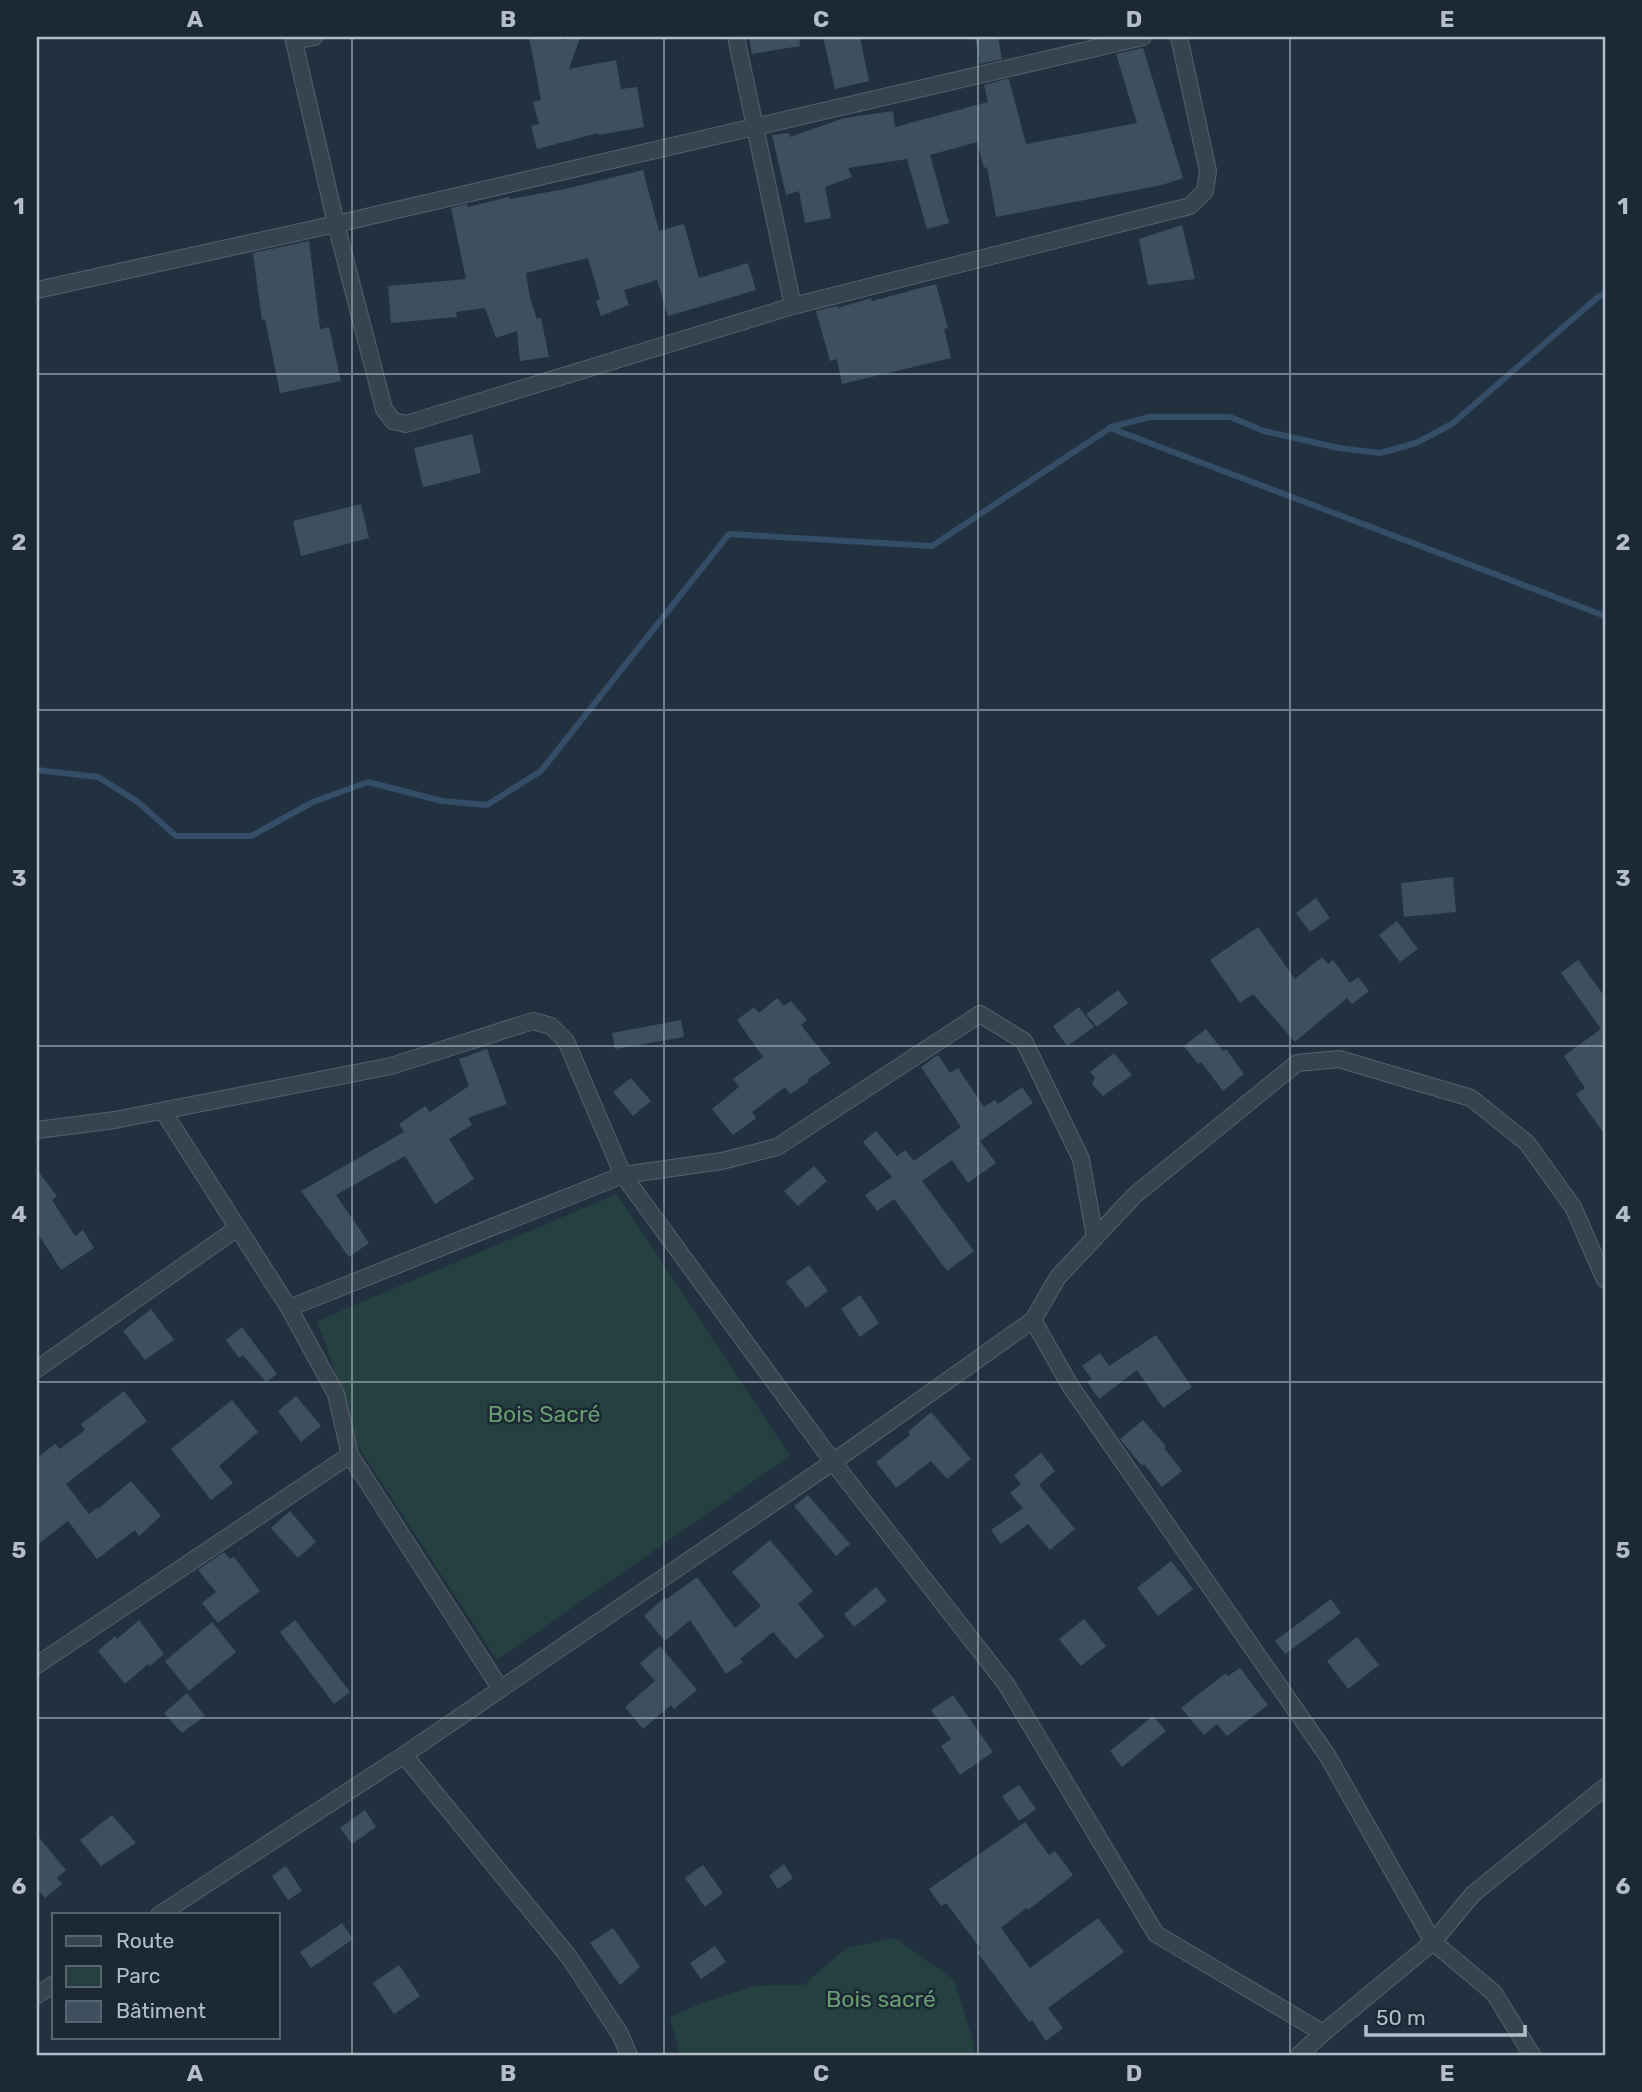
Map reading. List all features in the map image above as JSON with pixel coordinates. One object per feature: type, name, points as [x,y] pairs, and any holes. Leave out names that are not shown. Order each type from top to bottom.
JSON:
[{"type":"street","points":[[314,37],[293,39],[384,410],[393,421],[406,424],[793,306],[1190,206],[1205,191],[1208,171],[1179,37]]},
{"type":"street","points":[[736,37],[793,306]]},
{"type":"street","points":[[37,290],[337,224],[1143,37]]},
{"type":"street","points":[[289,1308],[623,1175],[722,1161],[777,1147],[980,1014],[1024,1041],[1081,1159],[1096,1238]]},
{"type":"street","points":[[37,1130],[115,1120],[391,1066],[533,1020],[551,1026],[566,1041],[623,1175],[833,1462],[1006,1684],[1156,1934],[1323,2033]]},
{"type":"street","points":[[162,1913],[404,1755],[833,1462],[1033,1320],[1058,1277],[1135,1195],[1297,1063],[1339,1059],[1471,1098],[1527,1143],[1573,1207],[1605,1280]]},
{"type":"street","points":[[163,1111],[289,1308],[336,1394],[350,1455],[500,1688]]},
{"type":"street","points":[[37,1369],[236,1229]]},
{"type":"street","points":[[1033,1320],[1071,1387],[1327,1755],[1433,1941],[1494,1993],[1532,2055]]},
{"type":"street","points":[[37,1665],[350,1455]]},
{"type":"street","points":[[404,1755],[569,1957],[620,2034],[629,2055]]},
{"type":"street","points":[[1299,2055],[1433,1941],[1473,1894],[1605,1788]]},
{"type":"street","points":[[37,1995],[52,1985]]},
{"type":"green space","name":"Bois Sacré","points":[[617,1194],[790,1456],[497,1660],[351,1436],[336,1375],[317,1321]]},
{"type":"green space","name":"Bois sacré","points":[[895,1938],[954,1980],[974,2043],[973,2055],[680,2055],[670,2017],[753,1986],[804,1985],[846,1948]]},
{"type":"building","points":[[529,37],[561,37],[562,40],[580,38],[569,69],[616,60],[621,89],[637,87],[644,127],[599,135],[598,133],[537,149],[531,126],[539,124],[533,102],[541,100]]},
{"type":"building","points":[[749,37],[799,37],[800,46],[752,54]]},
{"type":"building","points":[[823,37],[860,37],[869,81],[835,89]]},
{"type":"building","points":[[975,37],[998,37],[1002,59],[980,64]]},
{"type":"building","points":[[1143,48],[1183,178],[1162,185],[996,217],[987,167],[984,168],[977,142],[930,155],[949,223],[927,229],[907,159],[848,168],[852,177],[825,187],[831,218],[805,223],[799,191],[786,195],[772,135],[789,133],[790,137],[844,118],[893,111],[895,127],[988,102],[984,85],[1006,79],[1009,79],[1026,144],[1137,123],[1116,54]]},
{"type":"building","points":[[643,170],[659,231],[684,224],[699,278],[748,263],[756,290],[668,316],[657,280],[624,290],[629,305],[601,316],[596,301],[600,299],[588,258],[526,273],[530,298],[537,319],[541,318],[549,357],[520,361],[517,331],[496,338],[485,308],[456,312],[457,317],[391,323],[388,286],[466,279],[451,208],[565,189]]},
{"type":"building","points":[[1182,225],[1195,279],[1148,285],[1139,239]]},
{"type":"building","points":[[309,241],[320,329],[329,327],[341,381],[280,393],[265,319],[262,320],[253,253]]},
{"type":"building","points":[[936,284],[948,328],[944,329],[951,358],[842,384],[837,359],[830,361],[816,311],[837,306],[838,308],[871,298],[872,301]]},
{"type":"building","points":[[472,434],[481,473],[423,487],[414,448]]},
{"type":"building","points":[[361,504],[369,538],[301,556],[293,521]]},
{"type":"building","points":[[1453,877],[1456,912],[1404,917],[1401,883]]},
{"type":"building","points":[[1316,898],[1330,918],[1310,932],[1296,913]]},
{"type":"building","points":[[1397,921],[1418,949],[1400,962],[1379,935]]},
{"type":"building","points":[[1258,927],[1295,979],[1322,957],[1328,964],[1333,960],[1350,983],[1358,977],[1369,991],[1352,1004],[1347,998],[1295,1042],[1253,994],[1240,1003],[1210,960]]},
{"type":"building","points":[[1578,960],[1605,997],[1605,1135],[1576,1094],[1585,1088],[1564,1056],[1601,1029],[1561,973]]},
{"type":"building","points":[[1118,990],[1128,1003],[1097,1027],[1086,1014]]},
{"type":"building","points":[[777,998],[784,1006],[791,1001],[807,1020],[801,1025],[831,1063],[790,1094],[785,1087],[752,1112],[756,1118],[733,1135],[712,1109],[739,1087],[733,1079],[763,1057],[737,1020],[754,1007],[759,1013]]},
{"type":"building","points":[[1079,1007],[1094,1027],[1067,1046],[1053,1026]]},
{"type":"building","points":[[681,1020],[684,1037],[615,1049],[612,1033]]},
{"type":"building","points":[[1206,1029],[1223,1051],[1226,1049],[1244,1074],[1223,1091],[1201,1062],[1198,1064],[1184,1046]]},
{"type":"building","points":[[487,1049],[507,1104],[468,1118],[472,1125],[449,1139],[474,1179],[435,1204],[405,1156],[336,1195],[369,1243],[349,1257],[301,1191],[404,1132],[399,1124],[425,1106],[430,1112],[469,1086],[459,1059]]},
{"type":"building","points":[[1114,1053],[1132,1075],[1103,1096],[1092,1084],[1095,1077],[1090,1072]]},
{"type":"building","points":[[938,1055],[950,1073],[958,1068],[984,1107],[995,1100],[998,1104],[1022,1087],[1033,1103],[980,1141],[996,1163],[968,1183],[952,1160],[922,1181],[974,1251],[947,1271],[894,1199],[877,1211],[865,1195],[892,1177],[863,1142],[876,1131],[897,1156],[905,1150],[914,1161],[961,1127],[921,1067]]},
{"type":"building","points":[[631,1078],[651,1101],[633,1116],[613,1092]]},
{"type":"building","points":[[814,1166],[827,1181],[798,1206],[784,1191]]},
{"type":"building","points":[[37,1170],[57,1196],[52,1200],[75,1236],[83,1230],[94,1248],[61,1270],[37,1232]]},
{"type":"building","points":[[809,1265],[828,1291],[806,1308],[786,1282]]},
{"type":"building","points":[[860,1295],[879,1323],[860,1337],[841,1309]]},
{"type":"building","points":[[151,1309],[174,1340],[145,1360],[123,1331]]},
{"type":"building","points":[[242,1327],[277,1374],[266,1382],[243,1355],[239,1358],[226,1340]]},
{"type":"building","points":[[1156,1335],[1192,1387],[1163,1408],[1137,1370],[1099,1399],[1087,1382],[1092,1379],[1082,1366],[1100,1353],[1109,1366]]},
{"type":"building","points":[[124,1391],[147,1421],[66,1484],[89,1514],[131,1481],[161,1516],[139,1536],[135,1530],[97,1559],[68,1521],[37,1545],[37,1458],[55,1444],[60,1449],[85,1430],[81,1424]]},
{"type":"building","points":[[296,1396],[321,1426],[301,1442],[278,1411]]},
{"type":"building","points":[[232,1400],[258,1432],[219,1466],[233,1483],[211,1500],[171,1449]]},
{"type":"building","points":[[931,1412],[971,1459],[947,1479],[931,1461],[896,1488],[876,1462],[910,1435],[908,1432]]},
{"type":"building","points":[[1143,1420],[1166,1446],[1164,1448],[1182,1471],[1162,1487],[1120,1439]]},
{"type":"building","points":[[1041,1453],[1055,1471],[1039,1485],[1075,1529],[1050,1550],[1028,1524],[1001,1544],[991,1530],[1023,1508],[1010,1493],[1021,1484],[1014,1475]]},
{"type":"building","points":[[808,1495],[850,1544],[836,1556],[794,1506]]},
{"type":"building","points":[[290,1511],[316,1542],[298,1558],[271,1528]]},
{"type":"building","points":[[770,1540],[813,1591],[798,1604],[824,1636],[796,1659],[773,1632],[740,1659],[743,1662],[726,1674],[690,1620],[665,1641],[644,1616],[665,1597],[667,1599],[697,1577],[735,1628],[761,1606],[732,1572]]},
{"type":"building","points":[[224,1552],[230,1559],[234,1557],[260,1591],[218,1623],[202,1603],[216,1592],[198,1570]]},
{"type":"building","points":[[1171,1561],[1193,1589],[1158,1616],[1137,1588]]},
{"type":"building","points":[[876,1587],[887,1601],[854,1627],[844,1614]]},
{"type":"building","points":[[1331,1599],[1341,1613],[1285,1654],[1275,1641]]},
{"type":"building","points":[[1084,1619],[1106,1646],[1081,1666],[1059,1639]]},
{"type":"building","points":[[139,1620],[164,1654],[125,1684],[98,1651]]},
{"type":"building","points":[[295,1620],[350,1692],[334,1704],[280,1632]]},
{"type":"building","points":[[212,1622],[236,1652],[189,1691],[165,1661]]},
{"type":"building","points":[[1357,1637],[1379,1665],[1348,1689],[1327,1661]]},
{"type":"building","points":[[660,1646],[697,1690],[674,1709],[671,1705],[643,1729],[625,1707],[655,1681],[640,1663]]},
{"type":"building","points":[[1240,1668],[1268,1705],[1227,1736],[1217,1724],[1204,1735],[1181,1708],[1226,1673],[1228,1676]]},
{"type":"building","points":[[187,1693],[205,1716],[182,1733],[164,1713]]},
{"type":"building","points":[[953,1695],[993,1752],[960,1775],[941,1746],[951,1739],[931,1710]]},
{"type":"building","points":[[1153,1716],[1166,1731],[1122,1767],[1110,1751]]},
{"type":"building","points":[[1019,1785],[1036,1809],[1019,1821],[1002,1796]]},
{"type":"building","points":[[365,1810],[376,1827],[352,1844],[340,1828]]},
{"type":"building","points":[[112,1815],[136,1843],[101,1866],[80,1840]]},
{"type":"building","points":[[1025,1822],[1049,1855],[1055,1851],[1073,1875],[1001,1928],[1030,1968],[1098,1918],[1124,1952],[1048,2008],[1063,2028],[1046,2041],[977,1952],[981,1949],[946,1903],[941,1906],[929,1889]]},
{"type":"building","points":[[37,1835],[66,1870],[57,1878],[62,1884],[45,1898],[37,1888]]},
{"type":"building","points":[[784,1864],[793,1878],[778,1889],[769,1876]]},
{"type":"building","points":[[703,1865],[723,1893],[705,1907],[685,1878]]},
{"type":"building","points":[[286,1866],[302,1891],[288,1900],[272,1876]]},
{"type":"building","points":[[342,1923],[353,1939],[311,1968],[300,1952]]},
{"type":"building","points":[[613,1928],[640,1967],[620,1985],[590,1943]]},
{"type":"building","points":[[715,1946],[726,1962],[701,1979],[690,1963]]},
{"type":"building","points":[[399,1965],[420,1996],[394,2014],[373,1983]]},
{"type":"waterway","points":[[1111,427],[1150,417],[1230,417],[1264,431],[1339,448],[1380,453],[1416,443],[1452,424],[1605,293]]},
{"type":"waterway","points":[[37,770],[98,777],[138,802],[176,836],[251,836],[313,802],[368,782],[442,801],[487,805],[541,771],[729,534],[932,546],[1110,428],[1605,616]]}]
